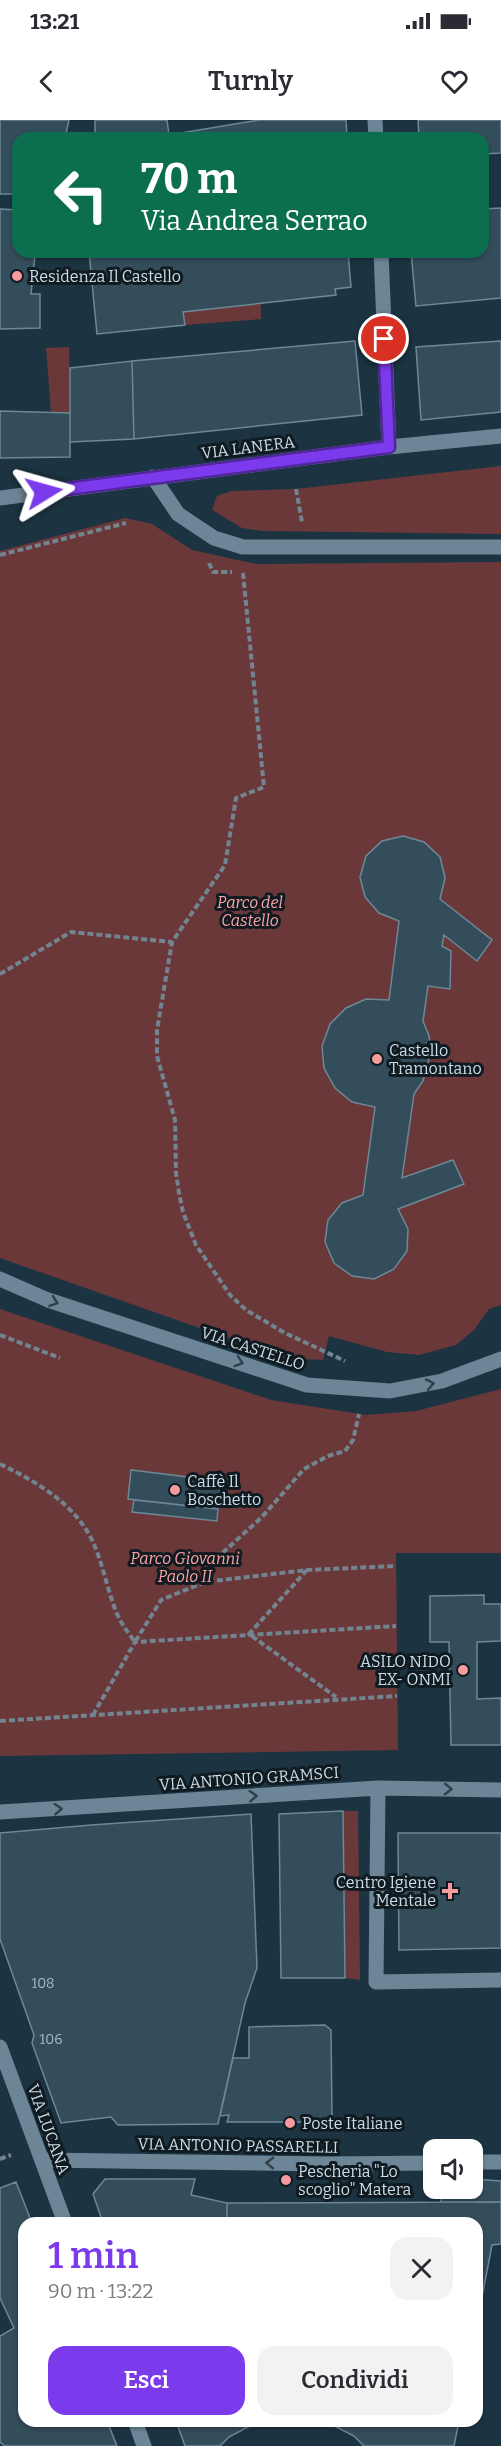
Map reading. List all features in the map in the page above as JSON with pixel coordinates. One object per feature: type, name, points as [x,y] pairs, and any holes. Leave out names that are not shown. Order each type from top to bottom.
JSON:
[{"type":"street","points":[[381,258],[389,447]]},
{"type":"street","name":"VIA LANERA","points":[[0,498],[389,447],[501,436]]},
{"type":"street","points":[[153,477],[178,514],[214,538],[243,547],[501,547]]},
{"type":"street","name":"VIA CASTELLO","points":[[0,1279],[48,1300],[308,1385],[390,1391],[442,1381],[501,1359]]},
{"type":"street","points":[[378,1788],[376,1982],[501,1980]]},
{"type":"street","name":"VIA ANTONIO GRAMSCI","points":[[0,1812],[378,1788],[501,1790]]},
{"type":"street","name":"VIA LUCANA","points":[[0,2047],[62,2217]]},
{"type":"street","name":"VIA ANTONIO PASSARELLI","points":[[42,2160],[423,2163]]},
{"type":"street","points":[[483,2162],[501,2162]]},
{"type":"street","points":[[137,2427],[144,2446]]},
{"type":"path","points":[[296,489],[304,532]]},
{"type":"path","points":[[0,555],[126,523]]},
{"type":"path","points":[[204,554],[213,572],[243,573],[264,787],[236,798],[225,864],[172,942],[157,1030],[157,1056],[175,1120],[176,1173],[179,1193],[183,1212],[196,1245],[230,1295],[246,1310],[285,1333],[352,1364],[361,1389]]},
{"type":"path","points":[[0,974],[71,932],[172,942]]},
{"type":"path","points":[[0,1335],[60,1358]]},
{"type":"path","points":[[205,1582],[208,1566],[262,1517],[304,1469],[328,1456],[345,1451],[354,1440],[360,1406]]},
{"type":"path","points":[[0,1464],[35,1482],[66,1505],[91,1538],[121,1623],[135,1642]]},
{"type":"path","points":[[93,1715],[161,1600],[205,1582],[308,1570],[396,1566]]},
{"type":"path","points":[[249,1634],[308,1570]]},
{"type":"path","points":[[135,1642],[396,1626]]},
{"type":"path","points":[[249,1634],[337,1698]]},
{"type":"path","points":[[0,1721],[337,1698],[398,1696]]},
{"type":"path","points":[[0,2159],[11,2155]]},
{"type":"green space","points":[[261,304],[261,319],[185,325],[183,312]]},
{"type":"green space","points":[[69,347],[70,413],[51,412],[46,348]]},
{"type":"green space","points":[[501,466],[501,534],[262,531],[242,528],[212,510],[217,496],[232,491],[296,489]]},
{"type":"green space","name":"Parco del Castello","points":[[125,518],[152,524],[192,550],[256,564],[501,562],[501,1305],[489,1309],[474,1330],[456,1345],[419,1355],[387,1352],[329,1336],[323,1360],[285,1358],[0,1258],[0,551]]},
{"type":"green space","name":"Parco Giovanni Paolo II","points":[[0,1309],[271,1400],[366,1415],[416,1411],[501,1389],[501,1553],[396,1553],[398,1750],[0,1756]]},
{"type":"green space","points":[[343,1811],[358,1811],[360,1980],[345,1978]]},
{"type":"building","points":[[0,120],[69,120],[66,132],[12,132],[12,194],[0,194]]},
{"type":"building","points":[[95,120],[167,120],[169,132],[95,132]]},
{"type":"building","points":[[259,120],[346,120],[347,132],[187,132]]},
{"type":"building","points":[[418,120],[501,120],[501,153],[489,154],[489,132],[419,132]]},
{"type":"building","points":[[501,208],[501,298],[416,306],[412,258],[489,258],[489,209]]},
{"type":"building","name":"Residenza Il Castello","points":[[0,209],[12,210],[12,258],[35,258],[31,294],[40,294],[40,328],[0,329]]},
{"type":"building","points":[[90,258],[349,258],[351,287],[335,289],[336,295],[183,312],[185,325],[97,334]]},
{"type":"building","points":[[355,341],[362,415],[134,439],[132,361]]},
{"type":"building","points":[[501,341],[501,412],[421,420],[416,347]]},
{"type":"building","points":[[132,361],[134,439],[70,442],[70,368]]},
{"type":"building","points":[[0,411],[70,413],[70,457],[0,458]]},
{"type":"building","name":"Castello Tramontano","points":[[403,836],[424,842],[440,857],[445,878],[440,899],[492,940],[477,961],[444,935],[442,946],[451,951],[450,989],[428,986],[423,1021],[429,1036],[431,1051],[423,1081],[414,1094],[402,1178],[453,1160],[464,1184],[398,1209],[408,1229],[407,1251],[394,1269],[374,1279],[352,1276],[334,1263],[325,1242],[328,1220],[342,1203],[363,1195],[375,1107],[352,1102],[335,1088],[324,1068],[322,1046],[330,1024],[346,1008],[366,999],[389,1000],[399,921],[379,913],[365,897],[360,877],[366,856],[382,841]]},
{"type":"building","name":"Caffè Il Boschetto","points":[[131,1470],[221,1481],[218,1509],[128,1499]]},
{"type":"building","points":[[134,1500],[218,1509],[217,1521],[132,1512]]},
{"type":"building","name":"ASILO NIDO EX- ONMI","points":[[484,1595],[484,1604],[501,1604],[501,1641],[477,1642],[477,1699],[501,1698],[501,1745],[451,1745],[449,1642],[430,1642],[430,1596]]},
{"type":"building","points":[[343,1811],[345,1978],[281,1978],[279,1814]]},
{"type":"building","points":[[251,1814],[257,1968],[245,2003],[218,2124],[118,2125],[111,2117],[61,2123],[32,2043],[34,2035],[0,1939],[0,1833]]},
{"type":"building","name":"Centro Igiene Mentale","points":[[398,1833],[501,1833],[501,1948],[399,1950]]},
{"type":"building","points":[[325,2025],[331,2030],[332,2118],[326,2122],[227,2122],[229,2115],[220,2116],[233,2058],[249,2058],[249,2027]]},
{"type":"building","points":[[105,2179],[195,2179],[191,2195],[227,2203],[227,2217],[101,2217],[93,2194]]},
{"type":"building","points":[[483,2180],[501,2181],[501,2202],[440,2202],[442,2199],[483,2199]]},
{"type":"building","points":[[16,2182],[30,2217],[18,2217],[18,2427],[109,2427],[117,2446],[5,2446],[0,2442],[0,2336],[14,2328],[0,2298],[0,2188]]},
{"type":"building","points":[[501,2202],[501,2244],[492,2245],[483,2292],[483,2217],[227,2217],[227,2203]]},
{"type":"building","points":[[501,2202],[501,2244],[492,2245],[483,2292],[483,2217],[227,2217],[227,2203]]},
{"type":"building","points":[[178,2427],[248,2427],[229,2437],[220,2446],[185,2446]]},
{"type":"building","points":[[178,2427],[248,2427],[229,2437],[220,2446],[185,2446]]},
{"type":"building","points":[[337,2427],[458,2427],[454,2446],[364,2446],[354,2436]]},
{"type":"building","points":[[337,2427],[458,2427],[454,2446],[364,2446],[354,2436]]},
{"type":"place","name":"Residenza Il Castello","points":[[17,276]]},
{"type":"place","name":"Castello Tramontano","points":[[377,1059]]},
{"type":"place","name":"Caffè Il Boschetto","points":[[175,1490]]},
{"type":"place","name":"ASILO NIDO EX- ONMI","points":[[463,1670]]},
{"type":"place","name":"Centro Igiene Mentale","points":[[450,1891]]},
{"type":"place","name":"Poste Italiane","points":[[290,2123]]},
{"type":"place","name":"Pescheria \"Lo scoglio\" Matera","points":[[286,2180]]},
{"type":"route","points":[[44,492],[389,447],[384,339]]}]
